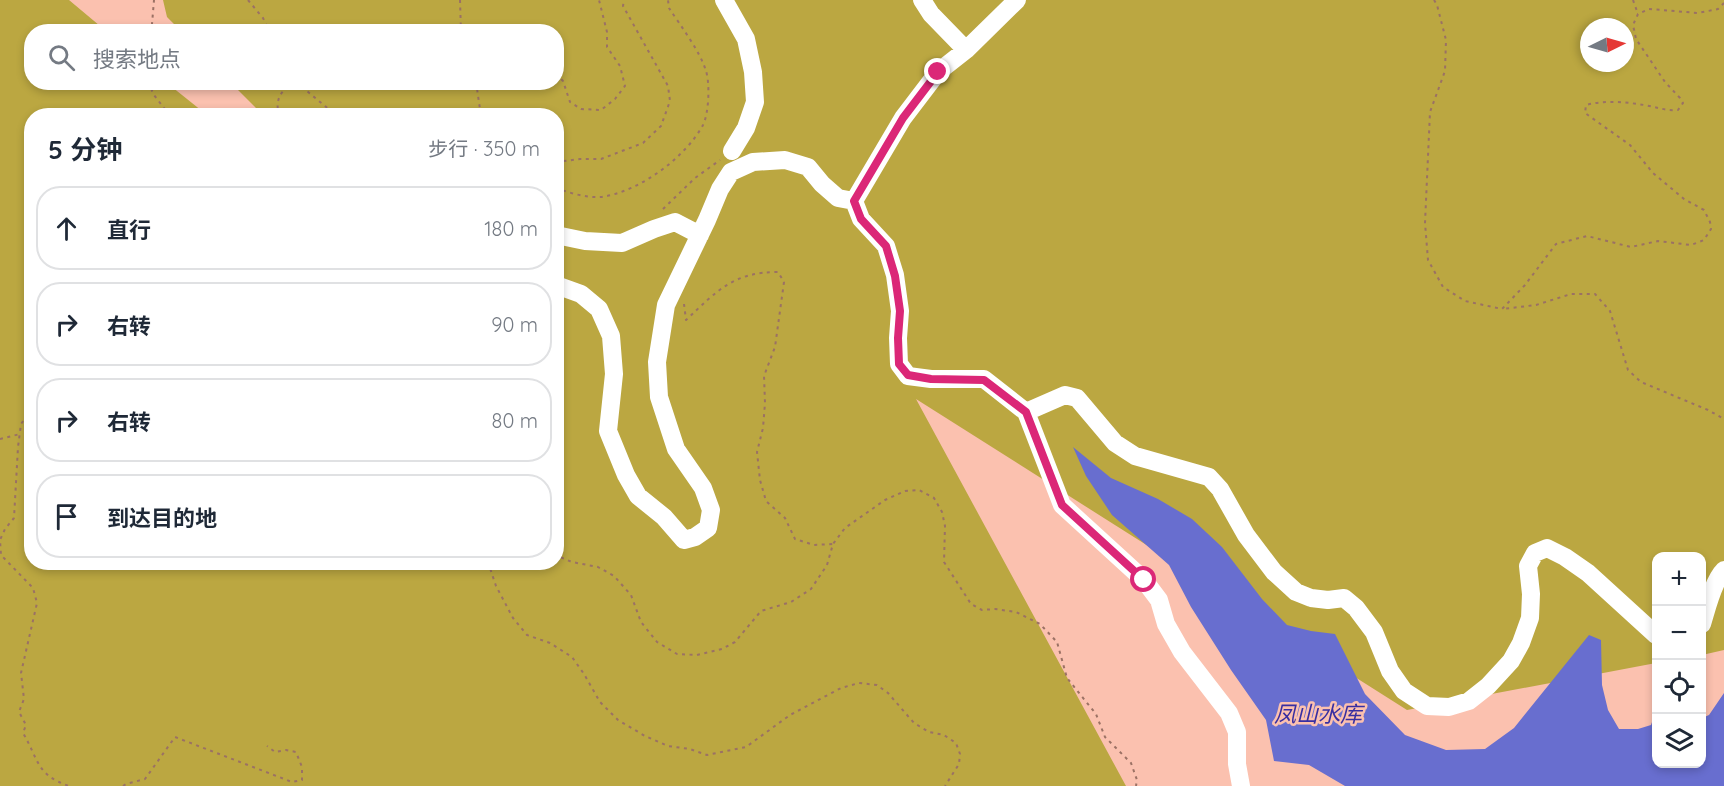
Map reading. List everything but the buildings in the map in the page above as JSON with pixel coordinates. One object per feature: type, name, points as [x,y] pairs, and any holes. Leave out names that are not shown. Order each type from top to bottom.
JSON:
[{"type":"street","points":[[724,0],[746,39],[753,72],[755,102],[746,128],[732,151]]},
{"type":"street","points":[[922,0],[931,14],[966,50]]},
{"type":"street","points":[[854,201],[903,118],[938,72],[966,50],[1017,0]]},
{"type":"street","points":[[564,288],[581,294],[599,309],[611,336],[614,374],[608,431],[626,475],[638,496],[664,517],[684,540],[695,537],[708,528],[711,510],[703,488],[676,449],[659,397],[657,362],[666,305],[720,189],[731,172],[753,162],[785,160],[808,167],[838,198],[854,201]]},
{"type":"street","points":[[854,201],[861,219],[886,246],[895,276],[900,311],[899,364],[908,375],[931,379],[984,380],[1026,412],[1062,505],[1144,580],[1160,600],[1166,624],[1182,652],[1230,713],[1237,732],[1237,764],[1241,786]]},
{"type":"street","points":[[564,237],[585,241],[622,243],[675,222],[700,235]]},
{"type":"street","points":[[1026,412],[1065,395],[1077,398],[1115,443],[1136,456],[1209,477],[1220,489],[1246,535],[1274,572],[1296,592],[1311,598],[1328,600],[1344,598],[1356,608],[1374,632],[1390,670],[1404,691],[1427,706],[1449,706],[1469,701],[1488,686],[1511,661],[1521,643],[1530,618],[1531,594],[1528,566],[1535,553],[1546,548],[1565,557],[1588,573],[1652,630]]},
{"type":"street","points":[[1706,611],[1720,573],[1724,570]]},
{"type":"path","points":[[152,24],[154,0]]},
{"type":"path","points":[[248,0],[266,24]]},
{"type":"path","points":[[460,0],[462,24]]},
{"type":"path","points":[[564,86],[570,102],[581,109],[601,110],[615,99],[625,86],[620,66],[607,47],[607,32],[599,0]]},
{"type":"path","points":[[564,161],[601,159],[643,143],[661,126],[670,101],[668,86],[624,6],[624,0]]},
{"type":"path","points":[[564,191],[601,197],[635,187],[658,173],[688,145],[704,123],[709,95],[706,71],[669,8],[668,0]]},
{"type":"path","points":[[1434,0],[1446,40],[1445,70],[1430,112],[1425,223],[1428,260],[1443,288],[1465,301],[1502,309],[1536,305],[1571,294],[1594,294],[1610,311],[1629,370],[1641,382],[1724,419]]},
{"type":"path","points":[[1633,0],[1638,14]]},
{"type":"path","points":[[1502,309],[1525,285],[1556,244],[1587,236],[1631,247],[1658,241],[1691,245],[1704,240],[1711,229],[1704,210],[1684,199],[1653,173],[1630,145],[1585,113],[1586,105],[1599,102],[1678,110],[1683,103],[1665,82],[1636,39],[1633,25],[1638,14],[1649,9],[1698,13],[1718,9],[1724,3]]},
{"type":"path","points":[[152,90],[164,108]]},
{"type":"path","points":[[277,108],[276,104],[284,90]]},
{"type":"path","points":[[306,90],[327,108]]},
{"type":"path","points":[[477,90],[480,108]]},
{"type":"path","points":[[656,214],[695,178],[732,151]]},
{"type":"path","points":[[681,274],[686,320],[718,289],[741,277],[778,272],[784,282],[775,347],[764,376],[763,428],[757,452],[760,480],[766,501],[785,518],[795,538],[814,545],[833,544]]},
{"type":"path","points":[[24,420],[21,424],[14,518],[0,540],[1,555],[33,588],[36,603],[21,673],[24,699],[19,712],[26,724],[23,733],[41,769],[56,781],[69,786]]},
{"type":"path","points":[[0,439],[20,434]]},
{"type":"path","points":[[564,559],[598,567],[614,576],[631,595],[641,622],[657,642],[677,654],[697,655],[722,650],[735,642],[762,611],[791,602],[811,589],[827,566],[833,544],[845,528],[885,500],[905,490],[920,490],[934,498],[942,512],[945,526],[944,562],[971,604],[982,610],[1016,612],[1040,624],[1057,642],[1067,678],[1096,714],[1105,737],[1131,763],[1137,780],[1136,786]]},
{"type":"path","points":[[491,570],[496,586],[513,618],[527,635],[550,643],[572,657],[600,702],[618,720],[645,736],[668,746],[707,754],[746,747],[790,715],[841,688],[859,683],[877,686],[888,693],[914,723],[929,732],[944,735],[956,743],[960,754],[959,764],[945,786]]},
{"type":"path","points":[[123,786],[145,779],[175,737],[292,783],[302,780],[302,766],[296,752],[286,750],[275,752],[267,746]]},
{"type":"shaded area","points":[[0,0],[69,0],[98,24],[24,24],[24,90],[176,90],[198,108],[24,108],[24,570],[564,570],[564,108],[256,108],[238,90],[564,90],[564,24],[174,24],[167,17],[163,0],[1724,0],[1724,650],[1706,654],[1706,552],[1652,552],[1652,664],[1407,710],[916,399],[1126,786],[0,786]]},
{"type":"water","name":"凤山水库","points":[[1073,447],[1111,478],[1158,499],[1192,519],[1222,547],[1262,599],[1287,625],[1335,634],[1365,694],[1405,735],[1446,750],[1485,749],[1514,728],[1589,635],[1601,640],[1602,685],[1608,710],[1619,729],[1638,729],[1651,725],[1652,722],[1652,768],[1706,768],[1706,716],[1724,693],[1724,786],[1345,786],[1309,765],[1274,761],[1266,720],[1191,607],[1169,565],[1112,515],[1086,476]]},
{"type":"route","points":[[938,72],[903,118],[854,201],[861,219],[886,246],[895,276],[900,311],[899,364],[908,375],[931,379],[984,380],[1026,412],[1062,505],[1144,580]]}]
